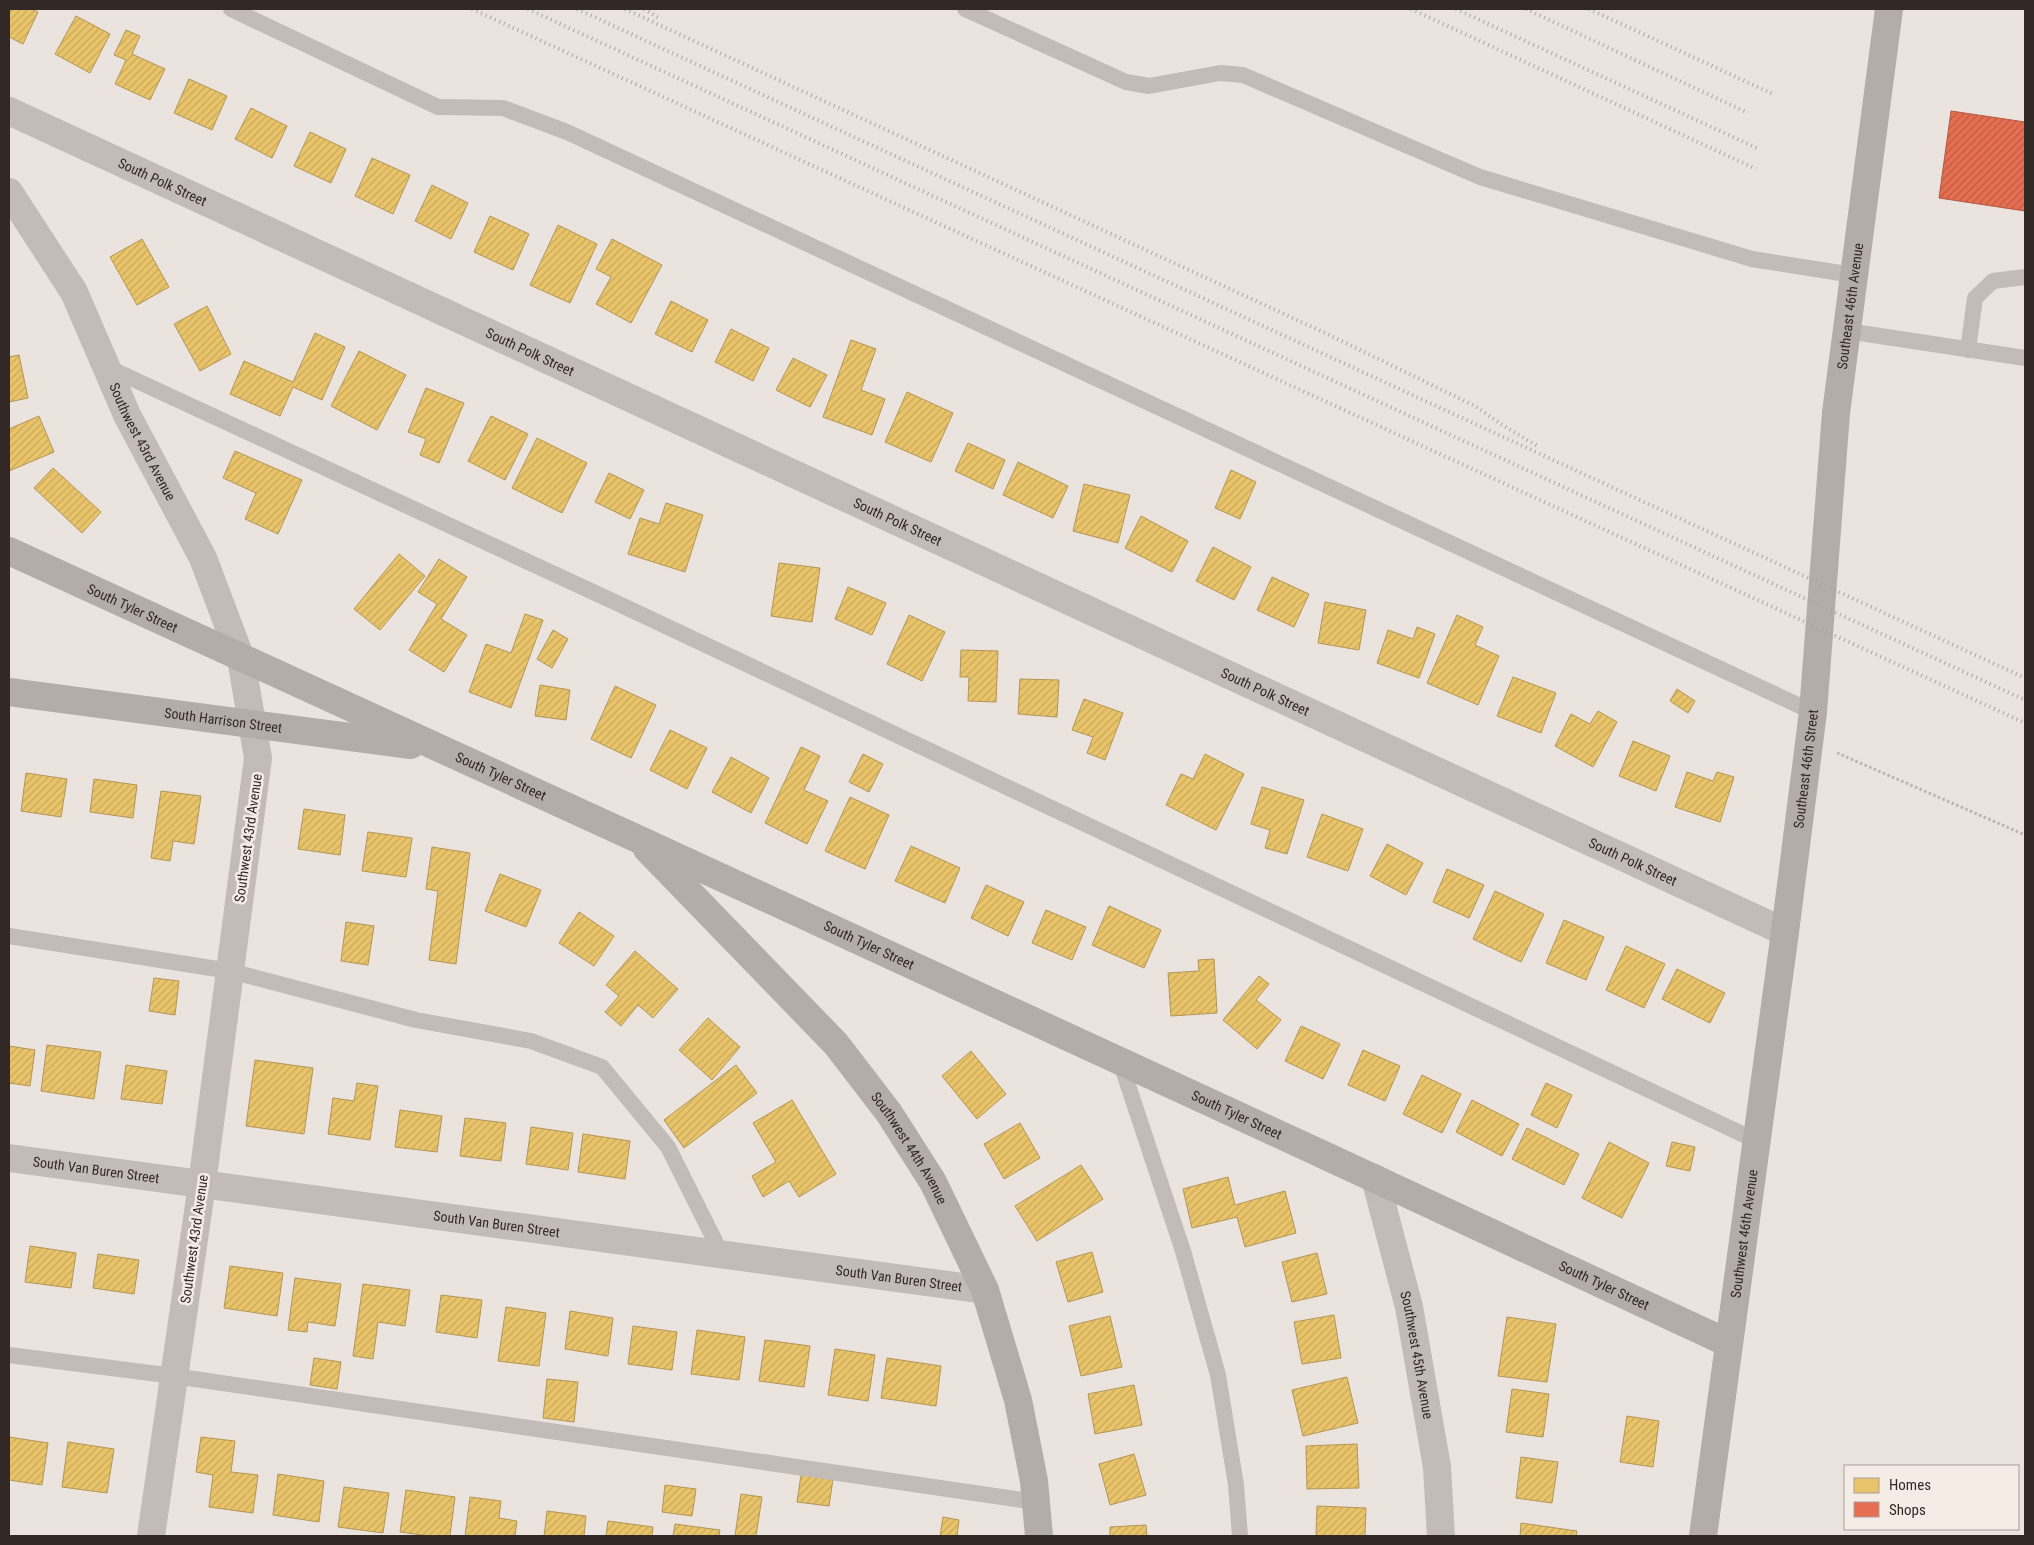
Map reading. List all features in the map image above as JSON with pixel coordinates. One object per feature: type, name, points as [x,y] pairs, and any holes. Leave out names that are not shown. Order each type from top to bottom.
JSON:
[{"type":"main road","name":"Southeast 46th Avenue","points":[[1822,606],[1836,413],[1889,9]]},
{"type":"main road","name":"South Tyler Street","points":[[9,551],[1375,1178],[1728,1343]]},
{"type":"main road","name":"Southeast 46th Street","points":[[1785,932],[1809,741],[1822,606]]},
{"type":"main road","name":"South Harrison Street","points":[[9,692],[439,749]]},
{"type":"main road","name":"Southwest 44th Avenue","points":[[636,838],[836,1044],[883,1105],[933,1182],[985,1290],[1018,1400],[1034,1481],[1039,1536]]},
{"type":"main road","name":"Southwest 46th Avenue","points":[[1703,1536],[1785,932]]},
{"type":"street","name":"South Polk Street","points":[[9,111],[1785,932]]},
{"type":"street","name":"Southwest 43rd Avenue","points":[[9,192],[74,292],[127,415],[203,558],[241,659],[258,758],[202,1184],[151,1536]]},
{"type":"street","name":"South Van Buren Street","points":[[9,1158],[985,1290]]},
{"type":"street","name":"Southwest 45th Avenue","points":[[1375,1178],[1409,1307],[1437,1467],[1441,1536]]},
{"type":"lane","points":[[231,9],[438,107],[503,108],[567,132],[1812,712]]},
{"type":"lane","points":[[965,9],[1126,82],[1150,86],[1220,73],[1243,75],[1480,177],[1752,259],[1853,275]]},
{"type":"lane","points":[[1968,350],[1975,298],[1993,281],[2025,277]]},
{"type":"lane","points":[[1847,331],[2025,358]]},
{"type":"lane","points":[[107,367],[637,613],[1757,1141]]},
{"type":"lane","points":[[9,936],[230,971],[416,1020],[531,1041],[602,1067],[668,1147],[722,1254]]},
{"type":"lane","points":[[1120,1061],[1183,1251],[1218,1374],[1236,1485],[1240,1536]]},
{"type":"lane","points":[[9,1355],[174,1376],[1036,1502]]},
{"type":"path","points":[[1809,741],[2025,835]]},
{"type":"building: Homes","points":[[9,9],[31,9],[38,12],[23,44],[9,37]]},
{"type":"building: Homes","points":[[76,16],[110,34],[90,73],[55,54]]},
{"type":"building: Homes","points":[[126,30],[140,36],[132,54],[165,69],[150,100],[115,84],[126,60],[114,55]]},
{"type":"building: Homes","points":[[189,79],[227,96],[212,130],[174,113]]},
{"type":"building: Homes","points":[[251,108],[287,126],[272,158],[235,139]]},
{"type":"building: Homes","points":[[310,132],[346,149],[331,183],[294,166]]},
{"type":"building: Homes","points":[[372,158],[410,175],[393,214],[355,196]]},
{"type":"building: Homes","points":[[432,185],[468,203],[451,239],[415,221]]},
{"type":"building: Homes","points":[[490,216],[529,234],[513,270],[474,252]]},
{"type":"building: Homes","points":[[558,225],[597,244],[570,303],[530,285]]},
{"type":"building: Homes","points":[[142,239],[169,287],[137,305],[110,257]]},
{"type":"building: Homes","points":[[612,239],[662,265],[631,323],[596,304],[611,277],[596,269]]},
{"type":"building: Homes","points":[[671,301],[708,320],[692,352],[655,334]]},
{"type":"building: Homes","points":[[207,306],[231,354],[200,371],[174,324]]},
{"type":"building: Homes","points":[[731,329],[769,348],[753,381],[715,362]]},
{"type":"building: Homes","points":[[315,333],[345,347],[322,400],[293,387],[280,416],[230,394],[244,361],[293,382]]},
{"type":"building: Homes","points":[[851,340],[876,349],[861,390],[885,399],[872,435],[823,417]]},
{"type":"building: Homes","points":[[359,351],[406,375],[377,430],[331,406]]},
{"type":"building: Homes","points":[[19,355],[28,398],[9,402],[9,357]]},
{"type":"building: Homes","points":[[793,358],[827,375],[810,407],[776,390]]},
{"type":"building: Homes","points":[[426,388],[464,403],[439,463],[420,455],[426,439],[408,432]]},
{"type":"building: Homes","points":[[907,392],[953,413],[931,462],[885,442]]},
{"type":"building: Homes","points":[[39,416],[54,452],[9,471],[9,429]]},
{"type":"building: Homes","points":[[491,416],[528,434],[505,480],[468,461]]},
{"type":"building: Homes","points":[[537,438],[587,463],[562,513],[512,488]]},
{"type":"building: Homes","points":[[968,443],[1005,460],[993,489],[955,471]]},
{"type":"building: Homes","points":[[235,451],[302,480],[278,534],[245,519],[256,493],[223,478]]},
{"type":"building: Homes","points":[[1018,462],[1068,486],[1053,518],[1003,495]]},
{"type":"building: Homes","points":[[53,468],[101,512],[82,533],[34,488]]},
{"type":"building: Homes","points":[[1231,470],[1256,482],[1240,519],[1215,508]]},
{"type":"building: Homes","points":[[609,473],[644,490],[630,519],[595,502]]},
{"type":"building: Homes","points":[[1084,484],[1130,495],[1118,543],[1073,531]]},
{"type":"building: Homes","points":[[666,503],[703,515],[685,572],[628,554],[640,518],[659,524]]},
{"type":"building: Homes","points":[[1141,516],[1188,541],[1172,572],[1125,548]]},
{"type":"building: Homes","points":[[1213,547],[1251,567],[1234,600],[1196,581]]},
{"type":"building: Homes","points":[[399,554],[425,576],[380,630],[354,609]]},
{"type":"building: Homes","points":[[439,559],[467,577],[441,619],[467,635],[444,672],[409,650],[437,604],[418,592]]},
{"type":"building: Homes","points":[[779,563],[820,568],[812,622],[771,616]]},
{"type":"building: Homes","points":[[1272,577],[1309,594],[1294,627],[1257,610]]},
{"type":"building: Homes","points":[[848,587],[886,603],[872,635],[835,619]]},
{"type":"building: Homes","points":[[1325,602],[1366,610],[1359,650],[1318,643]]},
{"type":"building: Homes","points":[[525,614],[543,620],[511,708],[469,692],[486,644],[511,653]]},
{"type":"building: Homes","points":[[909,615],[945,632],[922,681],[887,664]]},
{"type":"building: Homes","points":[[1457,615],[1483,627],[1475,645],[1499,656],[1478,705],[1427,683]]},
{"type":"building: Homes","points":[[1417,627],[1435,634],[1419,678],[1377,663],[1388,630],[1413,639]]},
{"type":"building: Homes","points":[[553,630],[568,639],[552,668],[537,659]]},
{"type":"building: Homes","points":[[961,650],[998,651],[996,702],[968,701],[969,677],[960,677]]},
{"type":"building: Homes","points":[[1513,677],[1556,693],[1541,733],[1497,716]]},
{"type":"building: Homes","points":[[1020,679],[1059,680],[1057,717],[1018,714]]},
{"type":"building: Homes","points":[[540,685],[570,690],[566,720],[535,716]]},
{"type":"building: Homes","points":[[615,686],[656,705],[631,758],[591,739]]},
{"type":"building: Homes","points":[[1677,689],[1695,701],[1688,713],[1670,701]]},
{"type":"building: Homes","points":[[1084,699],[1123,713],[1105,760],[1087,753],[1093,737],[1072,730]]},
{"type":"building: Homes","points":[[1598,711],[1617,722],[1593,767],[1555,746],[1571,714],[1590,724]]},
{"type":"building: Homes","points":[[670,730],[707,748],[687,789],[650,770]]},
{"type":"building: Homes","points":[[1633,741],[1670,756],[1656,791],[1619,776]]},
{"type":"building: Homes","points":[[801,747],[820,756],[804,790],[828,801],[807,844],[765,823]]},
{"type":"building: Homes","points":[[863,754],[883,764],[869,792],[849,782]]},
{"type":"building: Homes","points":[[1205,754],[1244,774],[1216,830],[1166,805],[1181,774],[1193,779]]},
{"type":"building: Homes","points":[[731,757],[769,778],[751,813],[712,792]]},
{"type":"building: Homes","points":[[1687,772],[1713,781],[1717,772],[1734,777],[1720,822],[1675,807]]},
{"type":"building: Homes","points":[[26,773],[67,779],[61,817],[21,811]]},
{"type":"building: Homes","points":[[94,779],[137,785],[133,818],[90,812]]},
{"type":"building: Homes","points":[[1262,787],[1304,800],[1287,854],[1265,848],[1270,830],[1251,824]]},
{"type":"building: Homes","points":[[161,791],[201,796],[194,844],[173,841],[170,861],[151,858]]},
{"type":"building: Homes","points":[[850,797],[889,815],[865,869],[825,851]]},
{"type":"building: Homes","points":[[304,809],[345,815],[340,855],[298,849]]},
{"type":"building: Homes","points":[[1322,814],[1363,829],[1348,871],[1307,857]]},
{"type":"building: Homes","points":[[368,832],[412,838],[406,877],[362,871]]},
{"type":"building: Homes","points":[[1387,844],[1423,863],[1406,895],[1370,876]]},
{"type":"building: Homes","points":[[911,846],[960,868],[945,903],[895,881]]},
{"type":"building: Homes","points":[[432,847],[470,853],[456,964],[429,960],[438,891],[426,889]]},
{"type":"building: Homes","points":[[1447,869],[1484,885],[1469,918],[1433,902]]},
{"type":"building: Homes","points":[[500,874],[541,890],[526,927],[485,911]]},
{"type":"building: Homes","points":[[986,885],[1024,902],[1008,936],[971,918]]},
{"type":"building: Homes","points":[[1495,891],[1544,914],[1521,962],[1473,939]]},
{"type":"building: Homes","points":[[1109,906],[1161,930],[1144,968],[1092,945]]},
{"type":"building: Homes","points":[[1046,910],[1086,927],[1072,960],[1032,943]]},
{"type":"building: Homes","points":[[579,912],[614,936],[594,966],[559,943]]},
{"type":"building: Homes","points":[[1564,920],[1604,937],[1586,980],[1546,963]]},
{"type":"building: Homes","points":[[346,922],[374,926],[368,965],[341,961]]},
{"type":"building: Homes","points":[[1626,946],[1665,964],[1644,1008],[1606,990]]},
{"type":"building: Homes","points":[[635,951],[678,989],[653,1018],[638,1005],[621,1026],[605,1012],[619,996],[606,985]]},
{"type":"building: Homes","points":[[1214,959],[1217,1013],[1171,1016],[1168,973],[1199,971],[1198,960]]},
{"type":"building: Homes","points":[[1677,969],[1725,993],[1710,1023],[1662,999]]},
{"type":"building: Homes","points":[[1259,976],[1269,984],[1256,1000],[1281,1020],[1257,1049],[1223,1020]]},
{"type":"building: Homes","points":[[154,978],[179,981],[175,1015],[149,1011]]},
{"type":"building: Homes","points":[[708,1018],[740,1047],[712,1080],[679,1050]]},
{"type":"building: Homes","points":[[1301,1026],[1340,1044],[1323,1079],[1285,1061]]},
{"type":"building: Homes","points":[[47,1045],[101,1052],[94,1099],[41,1091]]},
{"type":"building: Homes","points":[[9,1046],[35,1050],[30,1086],[9,1083]]},
{"type":"building: Homes","points":[[1363,1050],[1400,1066],[1385,1101],[1348,1085]]},
{"type":"building: Homes","points":[[971,1051],[1006,1094],[977,1119],[942,1076]]},
{"type":"building: Homes","points":[[255,1060],[313,1068],[304,1134],[246,1126]]},
{"type":"building: Homes","points":[[126,1065],[167,1071],[162,1104],[121,1099]]},
{"type":"building: Homes","points":[[736,1065],[757,1093],[684,1148],[664,1120]]},
{"type":"building: Homes","points":[[1422,1075],[1461,1094],[1442,1133],[1403,1114]]},
{"type":"building: Homes","points":[[357,1083],[378,1086],[370,1140],[328,1134],[333,1098],[354,1101]]},
{"type":"building: Homes","points":[[1546,1083],[1572,1095],[1557,1128],[1531,1115]]},
{"type":"building: Homes","points":[[792,1100],[836,1174],[799,1197],[789,1181],[763,1197],[752,1176],[776,1162],[753,1123]]},
{"type":"building: Homes","points":[[1472,1100],[1519,1124],[1502,1156],[1456,1132]]},
{"type":"building: Homes","points":[[400,1110],[442,1116],[437,1152],[395,1147]]},
{"type":"building: Homes","points":[[465,1118],[506,1123],[501,1161],[460,1156]]},
{"type":"building: Homes","points":[[1020,1123],[1040,1158],[1004,1179],[984,1144]]},
{"type":"building: Homes","points":[[531,1127],[573,1133],[568,1170],[526,1164]]},
{"type":"building: Homes","points":[[1527,1128],[1579,1154],[1564,1185],[1512,1159]]},
{"type":"building: Homes","points":[[583,1134],[630,1141],[625,1179],[578,1172]]},
{"type":"building: Homes","points":[[1609,1142],[1649,1163],[1622,1218],[1582,1198]]},
{"type":"building: Homes","points":[[1672,1142],[1695,1147],[1690,1171],[1666,1166]]},
{"type":"building: Homes","points":[[1081,1165],[1103,1199],[1037,1241],[1015,1206]]},
{"type":"building: Homes","points":[[1228,1177],[1235,1205],[1285,1191],[1296,1233],[1245,1247],[1237,1217],[1192,1228],[1183,1189]]},
{"type":"building: Homes","points":[[30,1246],[76,1253],[71,1288],[25,1282]]},
{"type":"building: Homes","points":[[1092,1252],[1103,1292],[1068,1302],[1056,1262]]},
{"type":"building: Homes","points":[[1317,1253],[1327,1294],[1292,1302],[1282,1262]]},
{"type":"building: Homes","points":[[98,1254],[139,1260],[134,1294],[93,1288]]},
{"type":"building: Homes","points":[[230,1266],[283,1273],[277,1316],[224,1308]]},
{"type":"building: Homes","points":[[295,1278],[341,1284],[335,1326],[308,1322],[307,1332],[288,1330]]},
{"type":"building: Homes","points":[[363,1284],[410,1290],[405,1326],[378,1322],[373,1359],[353,1356]]},
{"type":"building: Homes","points":[[441,1295],[482,1300],[477,1338],[436,1332]]},
{"type":"building: Homes","points":[[506,1307],[546,1313],[539,1366],[498,1361]]},
{"type":"building: Homes","points":[[570,1311],[613,1318],[608,1356],[565,1349]]},
{"type":"building: Homes","points":[[1334,1315],[1341,1358],[1302,1364],[1294,1322]]},
{"type":"building: Homes","points":[[1110,1316],[1122,1367],[1081,1376],[1069,1326]]},
{"type":"building: Homes","points":[[1507,1317],[1556,1324],[1547,1382],[1498,1376]]},
{"type":"building: Homes","points":[[633,1326],[677,1332],[672,1370],[628,1364]]},
{"type":"building: Homes","points":[[697,1330],[745,1337],[739,1380],[691,1374]]},
{"type":"building: Homes","points":[[765,1340],[810,1346],[804,1387],[759,1381]]},
{"type":"building: Homes","points":[[835,1349],[875,1355],[868,1401],[828,1395]]},
{"type":"building: Homes","points":[[314,1358],[341,1362],[337,1389],[310,1385]]},
{"type":"building: Homes","points":[[887,1358],[941,1366],[936,1406],[881,1398]]},
{"type":"building: Homes","points":[[1347,1377],[1358,1423],[1303,1436],[1292,1390]]},
{"type":"building: Homes","points":[[547,1379],[578,1382],[574,1422],[543,1418]]},
{"type":"building: Homes","points":[[1134,1385],[1142,1425],[1095,1434],[1088,1394]]},
{"type":"building: Homes","points":[[1512,1389],[1549,1394],[1543,1437],[1506,1432]]},
{"type":"building: Homes","points":[[1627,1416],[1659,1421],[1653,1467],[1620,1462]]},
{"type":"building: Homes","points":[[9,1437],[48,1443],[42,1485],[9,1480]]},
{"type":"building: Homes","points":[[201,1437],[235,1441],[231,1472],[258,1475],[253,1513],[209,1507],[213,1475],[196,1472]]},
{"type":"building: Homes","points":[[68,1442],[114,1449],[107,1493],[62,1487]]},
{"type":"building: Homes","points":[[1357,1444],[1359,1488],[1307,1489],[1306,1446]]},
{"type":"building: Homes","points":[[1134,1454],[1146,1495],[1110,1505],[1099,1464]]},
{"type":"building: Homes","points":[[1521,1457],[1558,1462],[1552,1503],[1516,1498]]},
{"type":"building: Homes","points":[[278,1474],[324,1481],[319,1522],[273,1515]]},
{"type":"building: Homes","points":[[801,1475],[833,1479],[829,1506],[797,1502]]},
{"type":"building: Homes","points":[[665,1485],[696,1489],[692,1516],[662,1512]]},
{"type":"building: Homes","points":[[344,1487],[389,1493],[383,1533],[338,1527]]},
{"type":"building: Homes","points":[[406,1490],[455,1497],[450,1536],[429,1536],[400,1532]]},
{"type":"building: Homes","points":[[741,1494],[762,1497],[756,1536],[735,1536]]},
{"type":"building: Homes","points":[[470,1497],[501,1501],[499,1518],[517,1521],[515,1536],[465,1536]]},
{"type":"building: Homes","points":[[1317,1506],[1366,1508],[1365,1536],[1316,1536]]},
{"type":"building: Homes","points":[[547,1511],[586,1516],[584,1536],[544,1536]]},
{"type":"building: Homes","points":[[943,1517],[959,1520],[957,1536],[940,1536]]},
{"type":"building: Homes","points":[[608,1521],[653,1527],[652,1536],[606,1536]]},
{"type":"building: Homes","points":[[1521,1523],[1577,1531],[1576,1536],[1520,1536]]},
{"type":"building: Homes","points":[[675,1524],[720,1530],[719,1536],[673,1536]]},
{"type":"building: Homes","points":[[1146,1525],[1147,1536],[1110,1536],[1110,1527]]},
{"type":"building: Shops","points":[[1951,111],[2025,122],[2025,211],[1939,198]]},
{"type":"railway","points":[[472,9],[2025,723]]},
{"type":"railway","points":[[528,9],[2025,700]]},
{"type":"railway","points":[[577,9],[2025,678]]},
{"type":"railway","points":[[625,9],[1323,332],[1475,406],[1539,447]]},
{"type":"railway","points":[[644,9],[659,18]]},
{"type":"railway","points":[[1411,9],[1756,169]]},
{"type":"railway","points":[[1456,9],[1759,149]]},
{"type":"railway","points":[[1526,9],[1748,113]]},
{"type":"railway","points":[[1589,9],[1775,95]]}]
